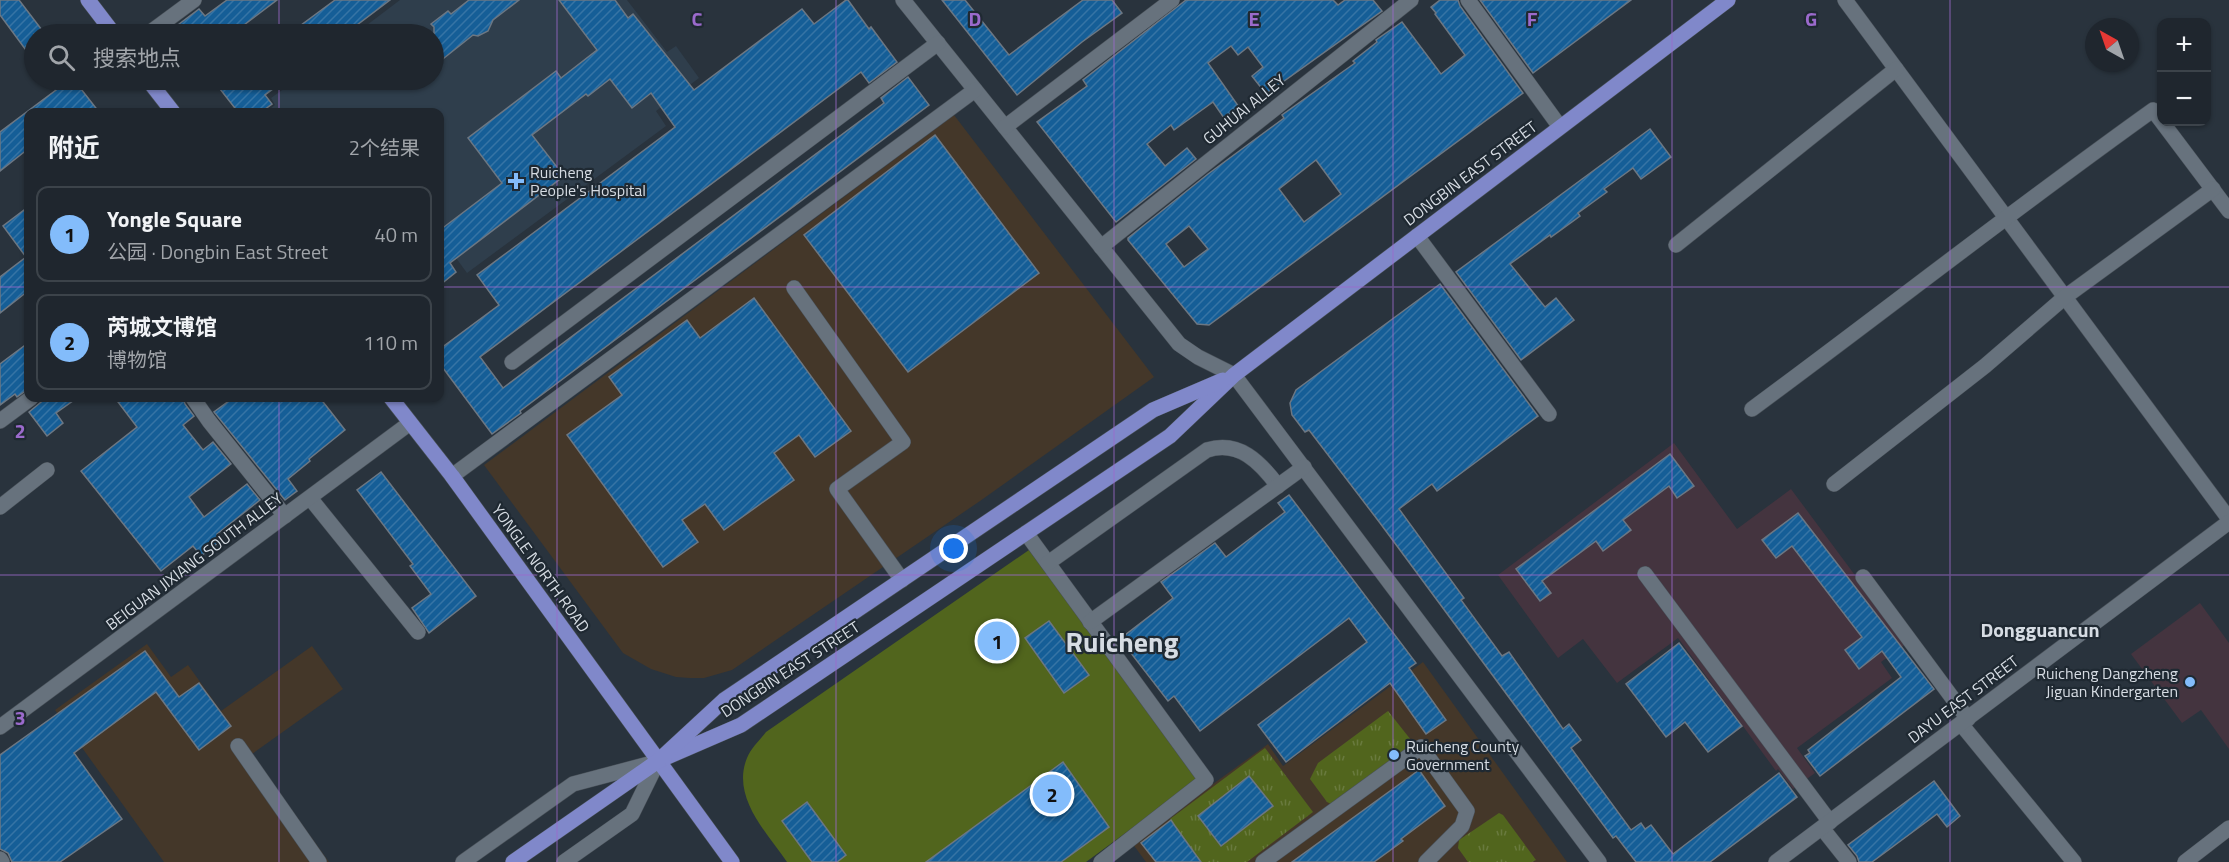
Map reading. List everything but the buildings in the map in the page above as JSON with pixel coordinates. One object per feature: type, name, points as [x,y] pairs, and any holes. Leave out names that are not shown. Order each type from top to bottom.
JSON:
[{"type":"main road","points":[[88,0],[106,24]]},
{"type":"main road","name":"DONGBIN EAST STREET","points":[[658,761],[741,725],[1170,436],[1234,375],[1728,0]]},
{"type":"main road","points":[[156,90],[170,108]]},
{"type":"main road","name":"DONGBIN EAST STREET","points":[[658,761],[724,700],[1153,410],[1234,375]]},
{"type":"main road","name":"YONGLE NORTH ROAD","points":[[394,402],[452,476],[732,862]]},
{"type":"main road","points":[[513,862],[658,761]]},
{"type":"street","points":[[162,24],[194,0]]},
{"type":"street","points":[[903,0],[1179,344],[1198,357],[1234,375],[1599,862]]},
{"type":"street","points":[[1005,127],[1172,0]]},
{"type":"street","name":"GUHUAI ALLEY","points":[[1101,247],[1411,0]]},
{"type":"street","points":[[1468,0],[1560,127]]},
{"type":"street","points":[[1845,0],[2229,520]]},
{"type":"street","points":[[512,362],[938,43]]},
{"type":"street","points":[[1676,245],[1896,69]]},
{"type":"street","points":[[452,476],[975,90]]},
{"type":"street","points":[[1752,409],[2007,219],[2062,175],[2153,110],[2229,211]]},
{"type":"street","points":[[1834,484],[1985,366],[2065,297],[2213,189]]},
{"type":"street","points":[[1417,236],[1549,414]]},
{"type":"street","points":[[794,288],[903,442],[837,489],[902,580]]},
{"type":"street","points":[[0,421],[26,402]]},
{"type":"street","points":[[196,402],[285,516]]},
{"type":"street","name":"BEIGUAN JIXIANG SOUTH ALLEY","points":[[0,727],[410,423]]},
{"type":"street","points":[[1048,563],[1207,450],[1223,446],[1240,450],[1267,471],[1278,486]]},
{"type":"street","points":[[1090,622],[1304,467]]},
{"type":"street","points":[[0,507],[47,470]]},
{"type":"street","points":[[310,498],[418,632]]},
{"type":"street","name":"DAYU EAST STREET","points":[[1776,862],[2229,520]]},
{"type":"street","points":[[1026,533],[1206,780],[1101,862]]},
{"type":"street","points":[[1645,574],[1826,825],[1849,862]]},
{"type":"street","points":[[1863,577],[1964,721],[2074,862]]},
{"type":"street","points":[[238,746],[319,862]]},
{"type":"street","points":[[1263,862],[1421,747],[1467,811],[1462,826],[1434,859]]},
{"type":"street","points":[[463,862],[573,784],[658,761]]},
{"type":"street","points":[[564,862],[633,814],[658,761]]},
{"type":"street","points":[[2185,862],[2229,828]]},
{"type":"shaded area","name":"Ruicheng People's Hospital","points":[[400,0],[627,0],[667,52],[676,46],[699,78],[656,111],[666,126],[467,273],[444,241],[444,108],[271,108],[275,105],[271,98],[282,90],[444,90],[444,24],[368,24]]},
{"type":"shaded area","points":[[954,115],[1154,377],[980,501],[732,670],[704,678],[676,677],[651,669],[623,653],[484,465]]},
{"type":"shaded area","points":[[1674,443],[1737,529],[1791,489],[1906,644],[1881,662],[1892,678],[1797,748],[1815,773],[1793,789],[1778,769],[1776,771],[1678,638],[1617,683],[1583,639],[1558,658],[1498,575]]},
{"type":"shaded area","name":"Ruicheng Dangzheng Jiguan Kindergarten","points":[[2200,603],[2229,643],[2229,749],[2201,710],[2182,723],[2131,654]]},
{"type":"shaded area","points":[[147,644],[171,677],[188,665],[221,711],[312,646],[343,689],[252,754],[329,862],[164,862],[55,710]]},
{"type":"shaded area","name":"Ruicheng County Government","points":[[1423,662],[1567,862],[1146,862],[1132,843],[1268,744],[1283,766]]},
{"type":"green space","points":[[1029,550],[1199,779],[1086,862],[787,862],[761,827],[747,800],[743,772],[753,747],[766,732]]},
{"type":"green space","points":[[1388,711],[1411,740],[1410,746],[1331,804],[1327,802],[1310,779],[1318,763]]},
{"type":"green space","points":[[1265,748],[1313,812],[1247,862],[1201,862],[1170,819]],"holes":[[[1249,776],[1273,806],[1221,846],[1198,816]]]},
{"type":"green space","points":[[1499,813],[1503,815],[1536,860],[1532,862],[1468,862],[1458,848],[1459,840]]},
{"type":"place","name":"Ruicheng People's Hospital","points":[[516,181]]},
{"type":"place","name":"Yongle Square","points":[[997,641]]},
{"type":"place","name":"Ruicheng Dangzheng Jiguan Kindergarten","points":[[2190,682]]},
{"type":"place","name":"Ruicheng County Government","points":[[1394,755]]},
{"type":"place","name":"芮城文博馆","points":[[1052,794]]},
{"type":"district","name":"Dongguancun","points":[[2040,630]]},
{"type":"district","name":"Ruicheng","points":[[1122,642]]}]
